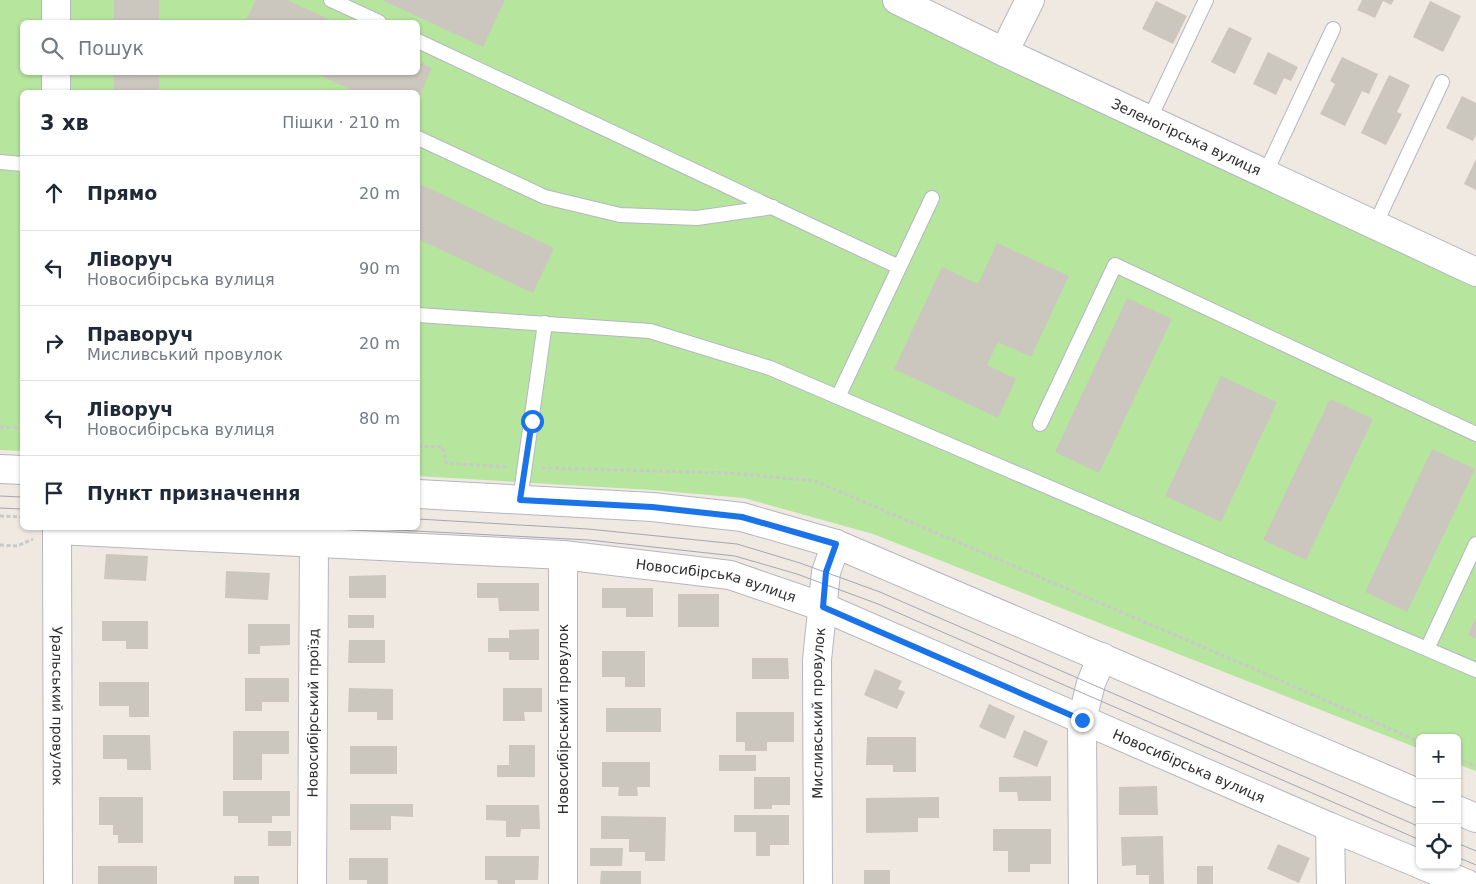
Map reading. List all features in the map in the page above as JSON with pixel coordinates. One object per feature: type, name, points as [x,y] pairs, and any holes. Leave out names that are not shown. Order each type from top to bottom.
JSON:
[{"type":"street","points":[[56,0],[56,20]]},
{"type":"street","name":"Зеленогірська вулиця","points":[[896,0],[1476,272]]},
{"type":"street","points":[[1004,52],[1030,0]]},
{"type":"street","points":[[56,75],[56,90]]},
{"type":"street","points":[[0,469],[20,470]]},
{"type":"street","points":[[420,494],[652,507],[742,517],[836,544],[1416,792]]},
{"type":"street","name":"Уральський провулок","points":[[57,530],[58,884]]},
{"type":"street","name":"Новосибірська вулиця","points":[[77,530],[563,555],[730,575],[823,607],[1416,863]]},
{"type":"street","name":"Новосибірський проїзд","points":[[312,884],[314,542]]},
{"type":"street","name":"Мисливський провулок","points":[[818,884],[817,660],[826,572],[836,544]]},
{"type":"street","name":"Новосибірський провулок","points":[[563,555],[563,884]]},
{"type":"street","points":[[1083,884],[1082,720],[1091,683],[1102,657]]},
{"type":"street","points":[[1461,812],[1476,818]]},
{"type":"street","points":[[1330,826],[1331,884]]},
{"type":"street","name":"Новосибірська вулиця","points":[[1431,869],[1467,884]]},
{"type":"lane","points":[[331,0],[375,20]]},
{"type":"lane","points":[[1150,120],[1206,0]]},
{"type":"lane","points":[[1265,174],[1332,29]]},
{"type":"lane","points":[[420,42],[900,266]]},
{"type":"lane","points":[[1375,225],[1442,82]]},
{"type":"lane","points":[[420,139],[545,197],[620,215],[697,218],[773,207]]},
{"type":"lane","points":[[0,162],[20,164]]},
{"type":"lane","points":[[838,397],[932,198]]},
{"type":"lane","points":[[1040,424],[1115,265],[1476,434]]},
{"type":"lane","points":[[420,315],[650,330],[770,368],[1476,670]]},
{"type":"lane","points":[[520,500],[545,323]]},
{"type":"lane","points":[[1427,649],[1476,544]]},
{"type":"path","points":[[0,428],[20,428]]},
{"type":"path","points":[[0,516],[20,517]]},
{"type":"path","points":[[0,545],[18,546],[55,530]]},
{"type":"path","points":[[1461,760],[1476,766]]},
{"type":"green space","points":[[0,0],[897,0],[1476,272],[1476,771],[1461,765],[1461,734],[1416,734],[1416,747],[873,534],[744,498],[652,490],[420,476],[420,90],[20,90],[20,451],[0,450]]},
{"type":"building","points":[[114,0],[159,0],[159,20],[114,20]]},
{"type":"building","points":[[256,0],[287,0],[331,20],[246,20]]},
{"type":"building","points":[[382,0],[505,0],[483,47]]},
{"type":"building","points":[[1362,0],[1394,0],[1391,5],[1383,1],[1375,18],[1357,10]]},
{"type":"building","points":[[1156,1],[1187,16],[1173,44],[1142,29]]},
{"type":"building","points":[[1430,1],[1461,16],[1443,52],[1413,37]]},
{"type":"building","points":[[1229,27],[1252,38],[1235,74],[1211,62]]},
{"type":"building","points":[[1268,52],[1298,67],[1291,81],[1284,78],[1276,95],[1253,84]]},
{"type":"building","points":[[1342,57],[1378,74],[1369,94],[1362,91],[1345,126],[1320,114],[1335,84],[1330,81]]},
{"type":"building","points":[[420,62],[432,68],[420,95],[420,90],[352,90],[319,75],[420,75]]},
{"type":"building","points":[[114,75],[159,75],[159,90],[114,90]]},
{"type":"building","points":[[1389,75],[1410,85],[1397,112],[1402,114],[1386,145],[1361,133]]},
{"type":"building","points":[[1462,96],[1476,103],[1476,135],[1473,141],[1446,128]]},
{"type":"building","points":[[1476,159],[1476,190],[1464,184]]},
{"type":"building","points":[[420,184],[554,248],[533,293],[420,240]]},
{"type":"building","points":[[997,243],[1069,276],[1031,357],[998,342],[987,365],[1016,379],[998,418],[894,369],[942,267],[978,284]]},
{"type":"building","points":[[1127,298],[1172,319],[1099,473],[1055,452]]},
{"type":"building","points":[[1221,376],[1277,402],[1221,522],[1165,496]]},
{"type":"building","points":[[1330,399],[1373,419],[1306,560],[1263,540]]},
{"type":"building","points":[[1432,449],[1475,469],[1407,612],[1365,592]]},
{"type":"building","points":[[106,554],[148,556],[146,581],[104,579]]},
{"type":"building","points":[[226,571],[270,573],[268,600],[225,598]]},
{"type":"building","points":[[386,575],[386,598],[349,598],[349,576]]},
{"type":"building","points":[[477,583],[539,583],[539,611],[499,611],[498,598],[477,598]]},
{"type":"building","points":[[602,588],[653,588],[653,617],[626,617],[626,608],[602,608]]},
{"type":"building","points":[[678,594],[719,594],[719,627],[678,627]]},
{"type":"building","points":[[348,615],[374,615],[374,628],[348,628]]},
{"type":"building","points":[[1476,617],[1476,639],[1468,635]]},
{"type":"building","points":[[102,621],[148,621],[148,649],[126,649],[126,641],[102,641]]},
{"type":"building","points":[[248,624],[290,624],[290,645],[260,646],[260,654],[248,654]]},
{"type":"building","points":[[539,629],[539,660],[509,660],[509,652],[488,652],[488,638],[509,638],[509,630]]},
{"type":"building","points":[[349,640],[385,640],[385,663],[348,663]]},
{"type":"building","points":[[602,651],[645,651],[645,687],[625,687],[625,677],[602,677]]},
{"type":"building","points":[[752,658],[788,658],[789,679],[752,679]]},
{"type":"building","points":[[875,669],[902,681],[898,689],[905,692],[897,709],[864,695]]},
{"type":"building","points":[[245,678],[289,678],[289,702],[262,702],[262,711],[245,711]]},
{"type":"building","points":[[99,682],[149,682],[149,717],[129,717],[129,706],[99,706]]},
{"type":"building","points":[[349,688],[393,689],[393,720],[377,720],[377,712],[348,712]]},
{"type":"building","points":[[503,688],[542,688],[542,712],[524,712],[525,721],[503,721]]},
{"type":"building","points":[[989,704],[1015,716],[1005,739],[979,727]]},
{"type":"building","points":[[606,708],[661,708],[661,732],[606,732]]},
{"type":"building","points":[[736,712],[794,712],[794,742],[767,742],[767,751],[745,751],[745,742],[736,742]]},
{"type":"building","points":[[1024,730],[1048,741],[1037,767],[1013,757]]},
{"type":"building","points":[[233,731],[289,731],[289,754],[262,754],[262,780],[233,780]]},
{"type":"building","points":[[103,735],[150,735],[151,770],[127,770],[127,759],[103,759]]},
{"type":"building","points":[[867,737],[916,737],[916,772],[893,772],[893,765],[866,765]]},
{"type":"building","points":[[509,745],[535,745],[535,777],[497,777],[497,765],[509,765]]},
{"type":"building","points":[[350,746],[397,746],[397,774],[350,774]]},
{"type":"building","points":[[719,755],[756,755],[756,771],[719,771]]},
{"type":"building","points":[[602,762],[650,762],[650,787],[637,787],[638,796],[618,796],[619,787],[602,787]]},
{"type":"building","points":[[1051,776],[1051,801],[1018,801],[1017,792],[999,792],[999,777]]},
{"type":"building","points":[[754,777],[790,777],[790,805],[772,805],[772,809],[754,809]]},
{"type":"building","points":[[1157,786],[1158,815],[1119,815],[1119,787]]},
{"type":"building","points":[[223,791],[290,791],[290,816],[272,816],[272,823],[238,823],[238,816],[223,816]]},
{"type":"building","points":[[99,797],[143,797],[143,843],[118,843],[118,835],[113,835],[113,825],[99,825]]},
{"type":"building","points":[[939,797],[939,818],[918,818],[918,832],[866,833],[866,798]]},
{"type":"building","points":[[350,804],[413,804],[413,817],[391,816],[391,830],[350,830]]},
{"type":"building","points":[[486,805],[539,805],[540,829],[521,829],[520,837],[506,837],[506,821],[486,820]]},
{"type":"building","points":[[734,815],[789,815],[789,845],[770,845],[770,856],[756,856],[756,832],[734,832]]},
{"type":"building","points":[[601,816],[666,817],[665,861],[645,861],[645,852],[629,852],[629,839],[601,839]]},
{"type":"building","points":[[993,829],[1051,829],[1051,864],[1030,864],[1030,872],[1008,872],[1008,851],[993,851]]},
{"type":"building","points":[[268,831],[291,831],[291,846],[268,846]]},
{"type":"building","points":[[1163,836],[1164,884],[1149,884],[1149,875],[1136,875],[1136,865],[1122,866],[1121,837]]},
{"type":"building","points":[[1278,844],[1310,858],[1299,883],[1267,869]]},
{"type":"building","points":[[590,848],[623,848],[622,866],[590,866]]},
{"type":"building","points":[[485,856],[539,856],[538,880],[515,880],[515,884],[498,884],[497,880],[485,880]]},
{"type":"building","points":[[349,858],[388,858],[388,884],[367,884],[367,880],[349,880]]},
{"type":"building","points":[[98,866],[157,866],[157,884],[98,884]]},
{"type":"building","points":[[1197,866],[1213,866],[1213,884],[1197,884]]},
{"type":"building","points":[[864,870],[890,870],[890,884],[864,884]]},
{"type":"building","points":[[601,871],[641,871],[641,884],[600,884]]},
{"type":"building","points":[[234,876],[259,876],[259,884],[234,884]]},
{"type":"tram line","points":[[0,496],[20,497]]},
{"type":"tram line","points":[[0,508],[20,509]]},
{"type":"tram line","points":[[420,519],[588,529],[737,544],[800,563],[880,592],[1416,825]]},
{"type":"tram line","points":[[396,530],[589,540],[735,556],[797,574],[878,604],[1416,838]]},
{"type":"tram line","points":[[1461,845],[1476,851]]},
{"type":"tram line","points":[[1461,859],[1476,865]]},
{"type":"route","points":[[532,421],[520,500],[652,507],[742,517],[836,544],[826,572],[823,607],[1082,720]]}]
